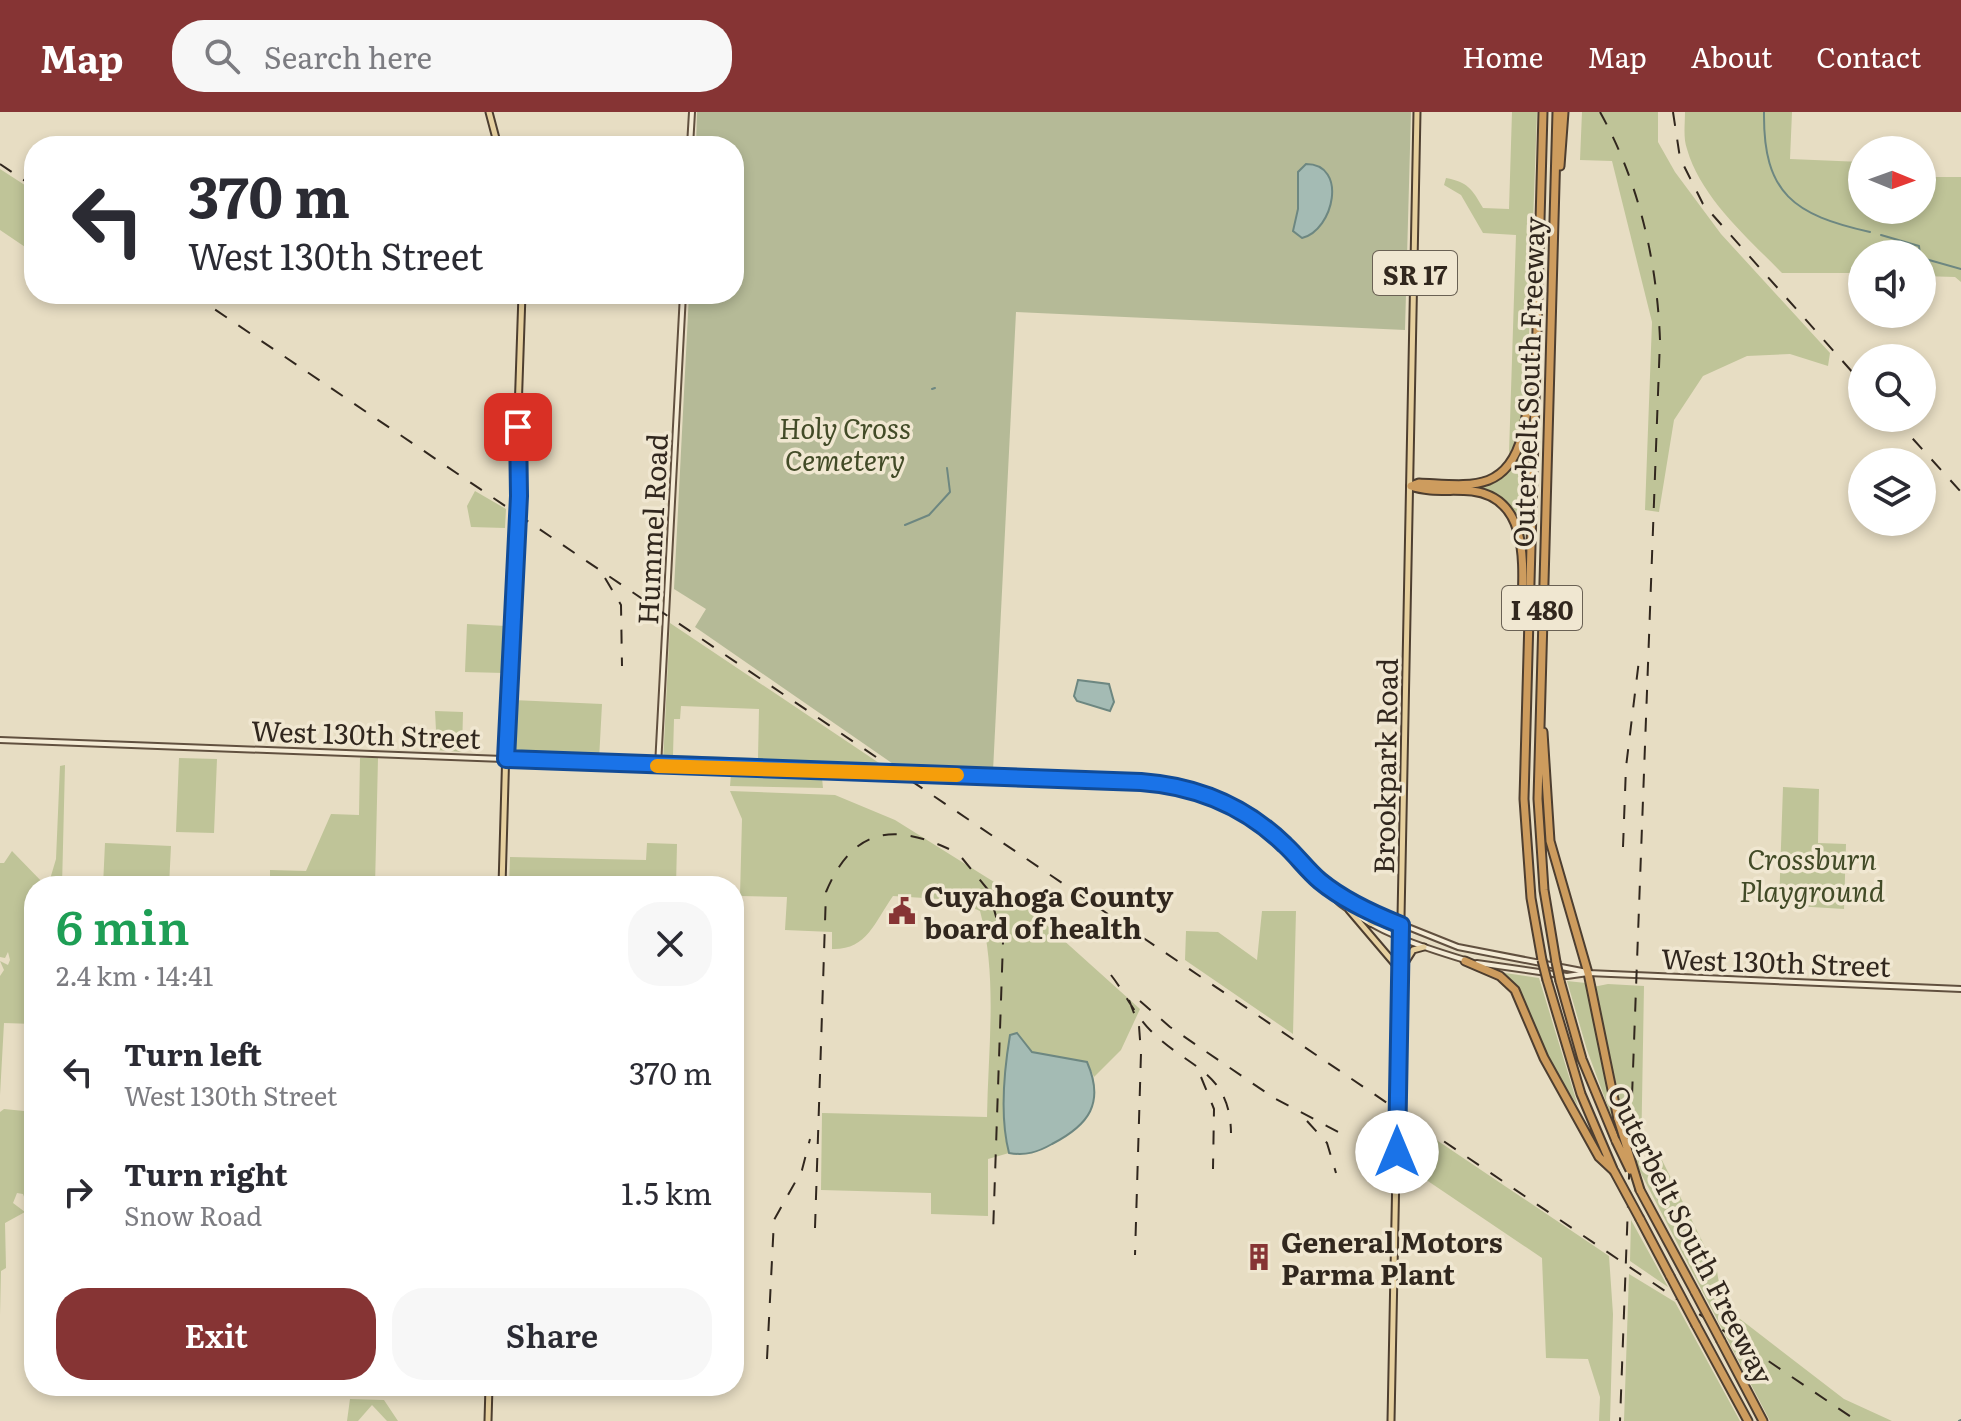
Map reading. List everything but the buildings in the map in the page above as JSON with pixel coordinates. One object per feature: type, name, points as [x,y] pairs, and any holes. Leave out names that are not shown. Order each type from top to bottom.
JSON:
[{"type":"highway","name":"Outerbelt South Freeway","points":[[1543,112],[1528,618],[1526,839],[1542,960],[1581,1094],[1614,1171],[1748,1421]]},
{"type":"highway","name":"Outerbelt South Freeway","points":[[1557,112],[1538,824],[1546,910],[1560,981],[1582,1059],[1616,1141],[1763,1421]]},
{"type":"highway","points":[[1554,212],[1564,112]]},
{"type":"highway","points":[[1411,486],[1478,484],[1498,477],[1516,454],[1535,392]]},
{"type":"highway","points":[[1411,486],[1479,492],[1494,498],[1510,513],[1521,542],[1522,608],[1528,618]]},
{"type":"highway","points":[[1540,685],[1550,841],[1588,973],[1618,1119],[1641,1191]]},
{"type":"highway","points":[[1465,961],[1500,976],[1515,990],[1544,1058],[1599,1157],[1614,1171]]},
{"type":"main road","points":[[489,112],[495,136]]},
{"type":"main road","points":[[691,136],[692,112]]},
{"type":"main road","name":"Brookpark Road","points":[[1391,1421],[1417,112]]},
{"type":"main road","points":[[502,876],[513,484],[522,304]]},
{"type":"main road","name":"Hummel Road","points":[[658,766],[682,304]]},
{"type":"main road","name":"West 130th Street","points":[[0,740],[1175,785],[1227,803],[1259,821],[1349,910],[1362,919],[1401,939],[1465,961],[1552,975],[1588,973],[1961,989]]},
{"type":"main road","name":"West 130th Street","points":[[1321,882],[1368,911],[1469,951],[1588,973]]},
{"type":"main road","points":[[1349,910],[1400,970],[1413,950],[1424,947]]},
{"type":"main road","points":[[1362,919],[1368,911]]},
{"type":"main road","points":[[1370,923],[1401,925]]},
{"type":"main road","points":[[1446,955],[1451,944]]},
{"type":"main road","points":[[1465,961],[1469,951]]},
{"type":"main road","points":[[488,1421],[489,1396]]},
{"type":"green space","name":"Holy Cross Cemetery","points":[[697,112],[1411,112],[1405,330],[1016,312],[993,771],[899,768],[695,627],[706,609],[674,589],[688,304],[744,304],[744,136],[696,136]]},
{"type":"green space","points":[[1512,112],[1537,112],[1527,389],[1517,440],[1509,453],[1516,235],[1483,233],[1461,195],[1444,185],[1446,178],[1460,182],[1472,191],[1483,208],[1509,209]]},
{"type":"green space","points":[[1582,112],[1658,112],[1658,142],[1675,172],[1721,234],[1830,353],[1828,366],[1790,354],[1747,356],[1703,376],[1674,420],[1659,512],[1645,510],[1652,322],[1612,161],[1580,160]]},
{"type":"green space","points":[[1685,112],[1792,112],[1790,159],[1848,161],[1848,224],[1936,224],[1936,177],[1961,177],[1961,282],[1955,277],[1936,276],[1936,240],[1848,240],[1848,273],[1782,273],[1714,201],[1694,167],[1685,136]]},
{"type":"green space","points":[[0,169],[24,185],[24,246],[0,230]]},
{"type":"green space","points":[[1526,432],[1523,537],[1516,517],[1478,487],[1506,472]]},
{"type":"green space","points":[[475,491],[506,509],[505,528],[471,527],[467,506]]},
{"type":"green space","points":[[670,623],[885,767],[663,763]],"holes":[[[681,706],[759,709],[758,758],[673,755],[674,719],[680,719]]]},
{"type":"green space","points":[[467,624],[506,626],[504,673],[465,672]]},
{"type":"green space","points":[[513,700],[602,704],[599,760],[515,752],[511,745]]},
{"type":"green space","points":[[435,711],[463,712],[462,752],[437,750]]},
{"type":"green space","points":[[179,758],[217,759],[214,833],[176,832]]},
{"type":"green space","points":[[360,758],[378,758],[375,876],[270,876],[270,870],[306,871],[331,814],[359,815]]},
{"type":"green space","points":[[65,765],[62,876],[51,876],[56,859],[60,766]]},
{"type":"green space","points":[[731,774],[822,778],[823,788],[730,786]]},
{"type":"green space","name":"Crossburn Playground","points":[[1783,787],[1819,789],[1818,843],[1846,844],[1844,909],[1779,905]]},
{"type":"green space","points":[[730,791],[835,795],[895,820],[1010,892],[1140,1009],[1121,1050],[1094,1077],[1087,1062],[1032,1052],[1025,1046],[1005,1137],[1009,1153],[988,1159],[988,1216],[931,1214],[931,1193],[821,1190],[822,1113],[987,1117],[990,987],[986,936],[980,911],[955,900],[893,896],[862,940],[844,948],[832,949],[832,932],[785,930],[787,897],[744,896],[744,876],[741,876],[742,819]]},
{"type":"green space","points":[[105,843],[171,846],[170,876],[103,876]]},
{"type":"green space","points":[[647,843],[677,844],[676,876],[509,876],[510,857],[646,860]]},
{"type":"green space","points":[[12,851],[36,876],[24,876],[24,1024],[4,1023],[0,1095],[0,976],[4,970],[0,961],[8,965],[10,960],[8,952],[5,958],[0,957],[0,863],[4,863]]},
{"type":"green space","points":[[1262,911],[1296,911],[1293,1034],[1185,960],[1186,931],[1218,932],[1257,960]]},
{"type":"green space","points":[[1498,972],[1539,978],[1578,1106],[1546,1057],[1521,997]]},
{"type":"green space","points":[[1567,981],[1586,983],[1614,1123],[1587,1050]]},
{"type":"green space","points":[[1608,984],[1644,986],[1641,1159],[1662,1160],[1717,1271],[1723,1310],[1735,1315],[1844,1399],[1892,1421],[1770,1421],[1636,1164],[1621,1117],[1593,987]]},
{"type":"green space","points":[[4,1109],[24,1111],[24,1197],[17,1193],[13,1203],[24,1213],[5,1223],[6,1268],[1,1271],[0,1315],[0,1112]]},
{"type":"green space","points":[[1432,1137],[1609,1256],[1613,1314],[1610,1421],[1599,1421],[1600,1397],[1588,1359],[1546,1358],[1542,1258],[1416,1173]]},
{"type":"green space","points":[[1631,1220],[1668,1287],[1630,1261]]},
{"type":"green space","points":[[1629,1274],[1675,1302],[1740,1421],[1624,1421]]},
{"type":"green space","points":[[350,1399],[384,1400],[398,1421],[387,1421],[372,1405],[358,1421],[347,1421]]},
{"type":"water","points":[[1306,164],[1319,167],[1328,174],[1332,198],[1322,223],[1313,233],[1302,238],[1293,231],[1298,209],[1298,172]]},
{"type":"water","points":[[1078,680],[1109,684],[1114,702],[1110,711],[1077,701],[1074,696]]},
{"type":"water","points":[[1017,1033],[1032,1052],[1087,1062],[1094,1089],[1090,1111],[1076,1129],[1042,1149],[1021,1154],[1009,1153],[1004,1110],[1010,1035]]},
{"type":"waterway","points":[[1764,112],[1769,163],[1777,182],[1788,196],[1821,218],[1870,232]]},
{"type":"waterway","points":[[1881,235],[1898,240]]},
{"type":"waterway","points":[[1936,262],[1961,269]]},
{"type":"waterway","points":[[905,525],[929,515],[950,492],[947,468]]},
{"type":"railway","points":[[1600,112],[1625,166],[1644,223],[1655,281],[1660,340],[1620,1421]]},
{"type":"railway","points":[[1673,112],[1680,158],[1703,204],[1848,367]]},
{"type":"railway","points":[[0,164],[24,180]]},
{"type":"railway","points":[[207,304],[1857,1421]]},
{"type":"railway","points":[[1907,432],[1961,492]]},
{"type":"railway","points":[[605,578],[621,605],[622,666]]},
{"type":"railway","points":[[1623,847],[1626,767],[1639,660]]},
{"type":"railway","points":[[815,1228],[826,892],[848,855],[876,837],[891,834],[909,836],[949,849]]},
{"type":"railway","points":[[962,858],[989,891],[1003,942],[993,1234]]},
{"type":"railway","points":[[1111,975],[1151,1031],[1215,1083],[1229,1112],[1231,1133]]},
{"type":"railway","points":[[1129,1000],[1139,1026],[1141,1053],[1135,1255]]},
{"type":"railway","points":[[1140,1001],[1170,1027],[1274,1098],[1344,1135]]},
{"type":"railway","points":[[1201,1077],[1214,1109],[1213,1169]]},
{"type":"railway","points":[[1307,1121],[1327,1143],[1336,1173]]},
{"type":"railway","points":[[767,1359],[774,1220],[802,1170],[810,1139]]},
{"type":"slow traffic","points":[[657,766],[957,775]]},
{"type":"place","name":"Cuyahoga County board of health","points":[[902,911]]},
{"type":"place","name":"General Motors Parma Plant","points":[[1259,1257]]},
{"type":"route","points":[[518,427],[519,496],[514,610],[509,642],[506,759],[1141,782],[1189,789],[1227,803],[1259,821],[1321,882],[1368,911],[1401,925],[1397,1152]]}]
